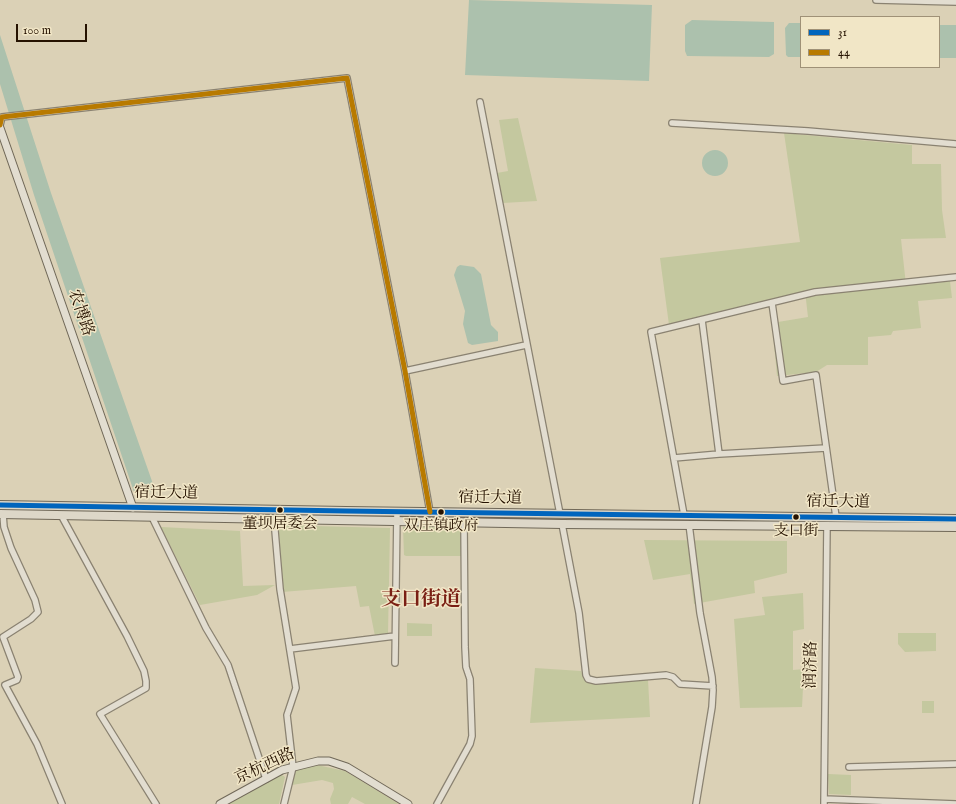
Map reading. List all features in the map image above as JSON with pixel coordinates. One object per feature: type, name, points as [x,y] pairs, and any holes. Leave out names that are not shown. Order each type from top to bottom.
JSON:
[{"type":"main road","name":"宿迁大道","points":[[0,504],[133,508],[956,519]]},
{"type":"main road","name":"宿迁大道","points":[[1,514],[562,524],[956,527]]},
{"type":"street","points":[[876,0],[956,2]]},
{"type":"street","points":[[0,125],[2,117],[347,78],[405,370],[430,512]]},
{"type":"street","points":[[480,102],[526,346],[560,514]]},
{"type":"street","points":[[672,123],[808,131],[956,144]]},
{"type":"street","name":"农博路","points":[[0,128],[133,508]]},
{"type":"street","points":[[684,515],[651,332],[814,292],[956,278]]},
{"type":"street","points":[[772,303],[783,381],[816,375],[836,517]]},
{"type":"street","points":[[702,320],[719,454]]},
{"type":"street","points":[[405,370],[526,346]]},
{"type":"street","points":[[674,458],[826,448]]},
{"type":"street","points":[[395,663],[397,512]]},
{"type":"street","points":[[1,514],[11,548],[35,600],[38,612],[31,619],[2,637],[18,677],[18,680],[5,685],[37,744],[62,804]]},
{"type":"street","points":[[61,516],[127,636],[144,671],[146,688],[100,714],[156,804]]},
{"type":"street","points":[[152,517],[206,628],[228,666],[266,779]]},
{"type":"street","points":[[274,519],[280,589],[296,688],[287,716],[293,766],[284,804]]},
{"type":"street","points":[[437,804],[470,744],[472,736],[470,679],[466,667],[465,647],[464,522]]},
{"type":"street","points":[[562,524],[579,613],[586,675],[588,679],[596,681],[666,675],[673,677],[680,684],[713,686]]},
{"type":"street","points":[[689,524],[700,613],[713,686],[712,707],[696,804]]},
{"type":"street","name":"润济路","points":[[824,801],[827,525]]},
{"type":"street","points":[[290,649],[395,636]]},
{"type":"street","name":"京杭西路","points":[[220,804],[293,766],[318,761],[329,761],[347,767],[408,804]]},
{"type":"street","points":[[849,767],[956,764]]},
{"type":"street","points":[[824,801],[956,804]]},
{"type":"shaded area","points":[[469,0],[652,5],[649,81],[465,75]]},
{"type":"shaded area","points":[[692,20],[774,22],[774,54],[769,57],[687,56],[685,51],[685,25]]},
{"type":"shaded area","points":[[789,23],[800,23],[800,57],[788,57],[786,55],[785,28]]},
{"type":"shaded area","points":[[940,25],[956,25],[956,58],[940,58]]},
{"type":"shaded area","points":[[0,35],[51,193],[153,484],[151,491],[144,495],[136,495],[134,492],[34,195],[0,84]]},
{"type":"shaded area","points":[[518,118],[537,201],[503,203],[497,173],[508,171],[499,120]]},
{"type":"shaded area","points":[[784,133],[912,145],[912,164],[941,164],[942,210],[946,238],[901,239],[906,285],[950,281],[952,298],[918,301],[921,328],[893,331],[891,335],[868,337],[868,365],[827,365],[816,372],[777,376],[772,323],[808,317],[805,291],[669,325],[660,258],[800,242]]},
{"type":"shaded area","points":[[715,150],[724,154],[728,163],[724,172],[715,176],[706,172],[702,163],[706,154]]},
{"type":"shaded area","points":[[460,265],[474,267],[481,274],[491,325],[498,332],[498,341],[472,345],[468,343],[463,324],[465,311],[454,275],[457,267]]},
{"type":"shaded area","points":[[276,525],[390,528],[388,634],[375,636],[369,606],[360,607],[356,586],[282,592]]},
{"type":"shaded area","points":[[161,527],[240,531],[243,586],[275,585],[257,595],[200,605]]},
{"type":"shaded area","points":[[403,527],[462,527],[463,556],[406,556],[404,555]]},
{"type":"shaded area","points":[[644,540],[787,541],[787,573],[754,581],[755,593],[694,604],[690,574],[653,580]]},
{"type":"shaded area","points":[[803,593],[804,629],[793,631],[793,670],[804,669],[802,707],[740,708],[734,619],[765,615],[762,597]]},
{"type":"shaded area","points":[[407,623],[432,624],[432,636],[407,636]]},
{"type":"shaded area","points":[[898,633],[936,633],[936,651],[905,652],[898,644]]},
{"type":"shaded area","points":[[535,668],[581,671],[584,680],[591,684],[648,680],[650,717],[530,723]]},
{"type":"shaded area","points":[[922,701],[934,701],[934,713],[922,713]]},
{"type":"shaded area","points":[[317,765],[345,771],[399,804],[365,804],[352,797],[348,804],[331,804],[330,799],[334,789],[333,783],[322,780],[292,785],[295,770]]},
{"type":"shaded area","points":[[828,774],[851,775],[851,795],[829,794]]},
{"type":"shaded area","points":[[278,775],[285,777],[279,804],[224,804]]},
{"type":"transit line","name":"44","points":[[0,125],[2,117],[347,78],[405,371],[430,512]]},
{"type":"transit line","name":"31","points":[[0,505],[956,519]]},
{"type":"place","name":"董坝居委会","points":[[280,510]]},
{"type":"place","name":"双庄镇政府","points":[[441,512]]},
{"type":"place","name":"支口街","points":[[796,517]]},
{"type":"district","name":"支口街道","points":[[421,601]]}]
